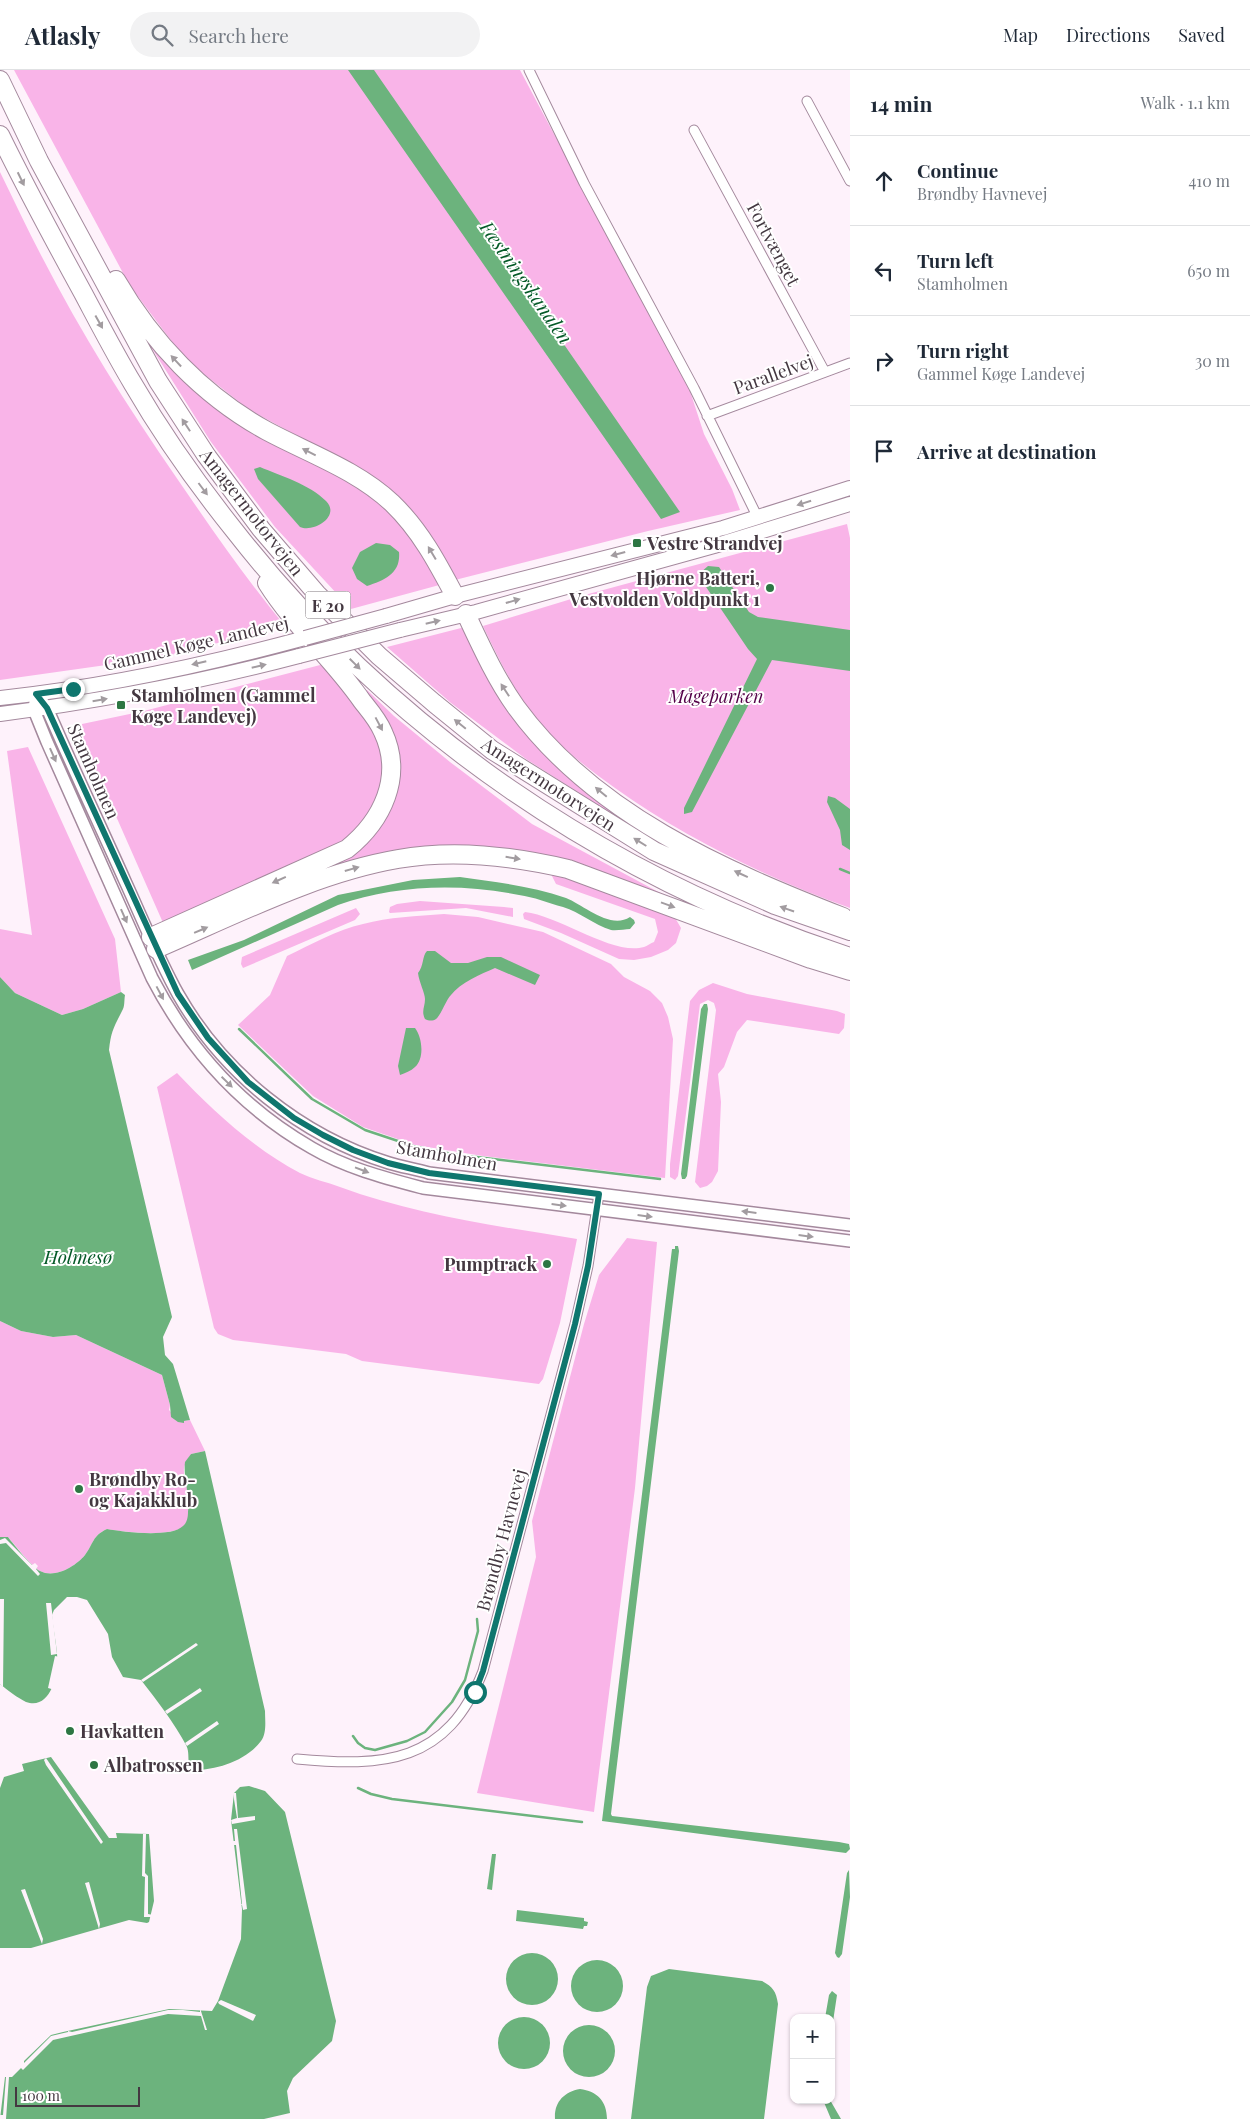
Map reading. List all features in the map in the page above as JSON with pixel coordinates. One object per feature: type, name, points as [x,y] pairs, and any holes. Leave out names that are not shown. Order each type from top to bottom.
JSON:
[{"type":"highway","name":"Amagermotorvejen","points":[[0,80],[40,160],[158,381],[206,455],[268,536],[317,594],[379,656],[434,704],[492,750],[654,851],[775,905],[850,931]]},
{"type":"highway","name":"Amagermotorvejen","points":[[0,135],[28,193],[134,386],[196,479],[235,532],[310,619],[367,676],[425,726],[503,785],[575,833],[644,872],[753,923],[850,957]]},
{"type":"highway","points":[[40,160],[69,197],[124,294],[156,339],[182,368],[220,400],[265,430],[352,474],[390,501],[412,524],[432,552],[455,596]]},
{"type":"highway","points":[[149,945],[347,849],[361,838],[374,823],[383,807],[388,789],[391,771],[389,752],[384,734],[376,718],[352,686],[281,605],[235,532]]},
{"type":"highway","points":[[466,614],[500,682],[516,707],[564,760],[606,797],[670,838],[714,861],[778,891],[850,920]]},
{"type":"highway","points":[[149,945],[334,875],[366,865],[399,858],[467,854],[535,861],[568,869],[811,959],[850,971]]},
{"type":"main road","name":"Gammel Køge Landevej","points":[[0,698],[73,689],[160,673],[281,644],[455,596],[758,518],[850,488]]},
{"type":"main road","name":"Gammel Køge Landevej","points":[[0,714],[160,690],[293,658],[466,614],[714,546],[850,504]]},
{"type":"main road","points":[[455,596],[466,614]]},
{"type":"street","points":[[529,70],[584,183],[694,388],[758,518]]},
{"type":"street","points":[[807,101],[850,181]]},
{"type":"street","name":"Fortvænget","points":[[694,130],[825,372]]},
{"type":"street","name":"Parallelvej","points":[[707,416],[850,363]]},
{"type":"street","name":"Stamholmen","points":[[36,694],[41,709],[149,945],[165,1003],[194,1046],[212,1067],[258,1112],[313,1149],[380,1177],[423,1188],[850,1241]]},
{"type":"street","name":"Stamholmen","points":[[41,709],[47,742],[149,945],[193,1017],[231,1064],[267,1098],[323,1135],[353,1150],[388,1163],[429,1173],[850,1224]]},
{"type":"street","name":"Brøndby Havnevej","points":[[297,1759],[370,1762],[392,1759],[413,1752],[432,1741],[449,1727],[464,1711],[475,1692],[483,1671],[575,1324],[588,1266],[599,1194]]},
{"type":"green space","points":[[14,70],[520,70],[690,391],[704,434],[732,489],[740,510],[648,531],[455,580],[433,539],[407,508],[358,469],[248,409],[185,359],[130,286]]},
{"type":"green space","points":[[0,172],[57,285],[122,396],[216,534],[256,590],[285,626],[163,657],[0,680]]},
{"type":"green space","points":[[150,336],[304,455],[367,492],[419,542],[443,584],[351,609],[275,527],[211,442],[146,339]]},
{"type":"green space","name":"Mågeparken","points":[[847,524],[850,538],[850,908],[788,884],[728,856],[642,807],[588,768],[545,729],[526,705],[503,666],[483,626],[581,596]]},
{"type":"green space","points":[[465,627],[519,718],[701,862],[626,823],[526,759],[451,703],[387,647]]},
{"type":"green space","points":[[324,664],[370,721],[379,742],[384,765],[378,807],[341,847],[164,925],[78,730],[82,724],[144,711]]},
{"type":"green space","points":[[367,690],[394,716],[450,762],[532,824],[664,895],[663,899],[441,848],[170,939],[344,857],[393,792],[363,692]]},
{"type":"green space","points":[[28,747],[115,939],[121,992],[83,1009],[62,1015],[15,993],[0,977],[0,929],[32,935],[7,751]]},
{"type":"green space","points":[[551,874],[588,883],[674,916],[681,928],[676,943],[668,950],[651,957],[634,960],[619,959],[524,919],[523,914],[525,912],[539,915],[617,946],[644,947],[654,942],[658,932],[655,919],[556,884]]},
{"type":"green space","points":[[420,901],[513,908],[513,917],[466,908],[389,912],[390,907],[397,904]]},
{"type":"green space","points":[[356,908],[360,914],[355,920],[243,968],[241,964],[242,957]]},
{"type":"green space","points":[[444,914],[478,917],[543,932],[611,964],[624,977],[650,991],[662,1003],[668,1017],[673,1039],[665,1178],[483,1156],[415,1145],[363,1127],[313,1096],[238,1025],[270,995],[287,956],[334,934],[363,924],[393,918]]},
{"type":"green space","points":[[713,983],[747,994],[845,1014],[844,1028],[839,1034],[747,1020],[737,1032],[724,1067],[718,1074],[721,1102],[718,1171],[712,1182],[700,1188],[695,1182],[716,1010],[714,1003],[708,1000],[700,1004],[678,1176],[675,1180],[670,1177],[670,1164],[690,1001],[699,990]]},
{"type":"green space","points":[[177,1073],[219,1115],[250,1141],[305,1175],[369,1197],[427,1212],[577,1239],[560,1323],[543,1379],[539,1384],[362,1361],[346,1354],[233,1340],[218,1334],[214,1328],[157,1087]]},
{"type":"green space","points":[[627,1238],[657,1242],[635,1488],[594,1812],[477,1793],[536,1557],[532,1521],[584,1324],[599,1275]]},
{"type":"green space","points":[[0,1321],[21,1331],[53,1337],[76,1335],[162,1375],[170,1405],[169,1410],[180,1422],[190,1420],[205,1451],[191,1454],[184,1468],[189,1508],[188,1519],[185,1525],[171,1532],[160,1533],[107,1529],[96,1537],[85,1555],[71,1567],[52,1573],[46,1573],[37,1569],[8,1537],[0,1537]]},
{"type":"water","points":[[348,70],[374,70],[680,512],[661,519]]},
{"type":"water","points":[[260,467],[294,481],[319,495],[330,507],[328,517],[324,522],[312,528],[300,527],[258,479],[254,469]]},
{"type":"water","points":[[376,543],[390,545],[399,552],[399,559],[391,575],[367,586],[357,579],[352,568],[360,552]]},
{"type":"water","points":[[708,566],[719,567],[749,612],[758,617],[850,630],[850,671],[772,660],[692,812],[684,814],[684,808],[757,659],[748,649],[702,581],[700,573]]},
{"type":"water","points":[[828,796],[835,798],[850,809],[850,850],[842,845],[840,830],[827,802]]},
{"type":"water","points":[[460,877],[540,890],[573,901],[606,919],[614,921],[630,917],[635,923],[630,929],[611,930],[563,907],[530,897],[496,891],[427,888],[382,893],[338,905],[192,970],[188,960],[244,940],[338,895],[413,880]]},
{"type":"water","points":[[427,951],[435,951],[451,963],[468,963],[487,957],[501,957],[540,975],[535,985],[495,968],[471,979],[460,987],[449,997],[438,1017],[434,1020],[428,1020],[424,1016],[425,997],[418,973]]},
{"type":"water","name":"Holmesø","points":[[0,977],[15,993],[62,1015],[83,1009],[121,992],[125,995],[124,1008],[113,1029],[109,1050],[172,1317],[163,1337],[165,1355],[173,1364],[190,1420],[184,1421],[184,1423],[178,1422],[171,1417],[170,1405],[162,1375],[76,1335],[53,1337],[21,1331],[0,1321]]},
{"type":"water","points":[[704,1004],[707,1004],[708,1009],[687,1176],[685,1179],[682,1179],[681,1174],[701,1009]]},
{"type":"water","points":[[406,1028],[415,1028],[421,1042],[421,1053],[415,1067],[400,1075],[398,1066]]},
{"type":"water","points":[[675,1246],[678,1246],[679,1251],[611,1814],[612,1816],[839,1842],[849,1844],[850,1849],[846,1853],[602,1821],[672,1249],[675,1249]]},
{"type":"water","points":[[205,1451],[265,1711],[265,1726],[261,1741],[255,1748],[239,1759],[221,1766],[194,1770],[189,1762],[186,1745],[153,1695],[141,1680],[123,1677],[112,1657],[108,1634],[87,1600],[67,1597],[54,1610],[52,1615],[57,1649],[57,1670],[52,1688],[42,1701],[35,1703],[26,1702],[0,1684],[0,1537],[8,1537],[37,1569],[46,1573],[52,1573],[65,1570],[76,1563],[85,1555],[96,1537],[107,1529],[146,1533],[177,1530],[184,1525],[188,1516],[185,1462],[191,1454]]},
{"type":"water","points":[[51,1757],[109,1838],[117,1838],[116,1833],[149,1834],[154,1901],[149,1922],[129,1920],[31,1948],[0,1948],[0,1788],[4,1777],[24,1771],[22,1764]]},
{"type":"water","points":[[249,1786],[265,1791],[285,1812],[336,2021],[332,2041],[293,2078],[287,2091],[290,2113],[264,2119],[0,2119],[5,2077],[12,2077],[24,2065],[24,2061],[51,2035],[169,2009],[212,2011],[218,2001],[241,1939],[242,1909],[231,1820],[234,1793],[240,1787]]},
{"type":"water","points":[[492,1854],[496,1854],[492,1890],[487,1889]]},
{"type":"water","points":[[849,1870],[850,1897],[842,1954],[839,1958],[835,1953]]},
{"type":"water","points":[[517,1910],[584,1918],[584,1921],[588,1922],[587,1926],[584,1926],[583,1929],[516,1921]]},
{"type":"water","points":[[527,1953],[537,1953],[546,1957],[554,1965],[558,1979],[554,1993],[546,2001],[537,2005],[527,2005],[518,2001],[510,1993],[506,1984],[506,1974],[510,1965],[518,1957]]},
{"type":"water","points":[[592,1960],[602,1960],[611,1964],[619,1972],[623,1986],[619,2000],[611,2008],[602,2012],[592,2012],[583,2008],[575,2000],[571,1991],[571,1981],[575,1972],[583,1964]]},
{"type":"water","points":[[669,1969],[762,1981],[773,1990],[778,2004],[764,2119],[631,2119],[647,1987],[651,1976]]},
{"type":"water","points":[[832,1991],[837,1995],[834,2014],[826,2014],[829,1995]]},
{"type":"water","points":[[519,2017],[529,2017],[538,2021],[546,2029],[550,2043],[546,2057],[538,2065],[529,2069],[519,2069],[510,2065],[502,2057],[498,2048],[498,2038],[502,2029],[510,2021]]},
{"type":"water","points":[[584,2025],[594,2025],[603,2029],[611,2037],[615,2051],[611,2065],[603,2073],[594,2077],[584,2077],[575,2073],[567,2065],[563,2056],[563,2046],[567,2037],[575,2029]]},
{"type":"water","points":[[580,2089],[591,2092],[600,2098],[607,2113],[607,2119],[555,2119],[556,2108],[561,2099],[574,2090]]},
{"type":"water","points":[[825,2104],[832,2104],[841,2119],[831,2119]]},
{"type":"pier","points":[[5,1538],[32,1565],[35,1563],[38,1566],[36,1569],[40,1574],[38,1576],[6,1543],[0,1544],[0,1540]]},
{"type":"pier","points":[[0,1599],[4,1599],[3,1687],[0,1684]]},
{"type":"pier","points":[[46,1603],[51,1603],[57,1654],[51,1655]]},
{"type":"pier","points":[[196,1643],[198,1645],[143,1682],[141,1680]]},
{"type":"pier","points":[[55,1656],[60,1657],[55,1690],[48,1688]]},
{"type":"pier","points":[[200,1688],[202,1691],[167,1714],[165,1711]]},
{"type":"pier","points":[[217,1721],[219,1724],[187,1746],[185,1743]]},
{"type":"pier","points":[[46,1758],[103,1842],[101,1844],[46,1765],[44,1760]]},
{"type":"pier","points":[[233,1793],[236,1793],[238,1818],[255,1816],[255,1820],[232,1824],[231,1820],[237,1818]]},
{"type":"pier","points":[[234,1829],[237,1829],[247,1909],[243,1910],[242,1905],[240,1905],[242,1904],[236,1845],[232,1845],[232,1841],[235,1841]]},
{"type":"pier","points":[[143,1834],[146,1834],[145,1873],[148,1876],[148,1914],[153,1915],[153,1917],[144,1917],[145,1877],[142,1876]]},
{"type":"pier","points":[[89,1882],[100,1924],[99,1929],[85,1883]]},
{"type":"pier","points":[[25,1889],[43,1939],[42,1944],[21,1890]]},
{"type":"pier","points":[[221,2000],[256,2015],[253,2021],[219,2004],[218,2002]]},
{"type":"pier","points":[[200,2008],[207,2030],[205,2030],[201,2016],[168,2014],[53,2040],[23,2070],[20,2067],[51,2036],[168,2010],[200,2012]]},
{"type":"pier","points":[[6,2077],[9,2077],[6,2119],[0,2119],[0,2115],[3,2115]]},
{"type":"waterway","points":[[840,869],[850,873]]},
{"type":"waterway","points":[[239,1029],[312,1099],[365,1130],[413,1146],[452,1154],[660,1179]]},
{"type":"waterway","points":[[353,1736],[365,1748],[375,1750],[407,1741],[425,1732],[452,1702],[465,1680],[478,1631],[477,1619]]},
{"type":"waterway","points":[[358,1788],[371,1794],[392,1799],[582,1822]]},
{"type":"place","name":"Vestre Strandvej","points":[[637,543]]},
{"type":"place","name":"Hjørne Batteri, Vestvolden Voldpunkt 1","points":[[770,588]]},
{"type":"place","name":"Stamholmen (Gammel Køge Landevej)","points":[[121,705]]},
{"type":"place","name":"Pumptrack","points":[[547,1264]]},
{"type":"place","name":"Brøndby Ro- og Kajakklub","points":[[79,1489]]},
{"type":"place","name":"Havkatten","points":[[70,1731]]},
{"type":"place","name":"Albatrossen","points":[[94,1765]]},
{"type":"route","points":[[73,689],[36,694],[47,708],[178,994],[208,1038],[248,1082],[294,1118],[323,1135],[353,1150],[388,1163],[429,1173],[599,1194],[588,1266],[575,1324],[483,1671],[475,1692]]},
{"type":"water label","name":"Fæstningskanalen","points":[[527,282]]}]
